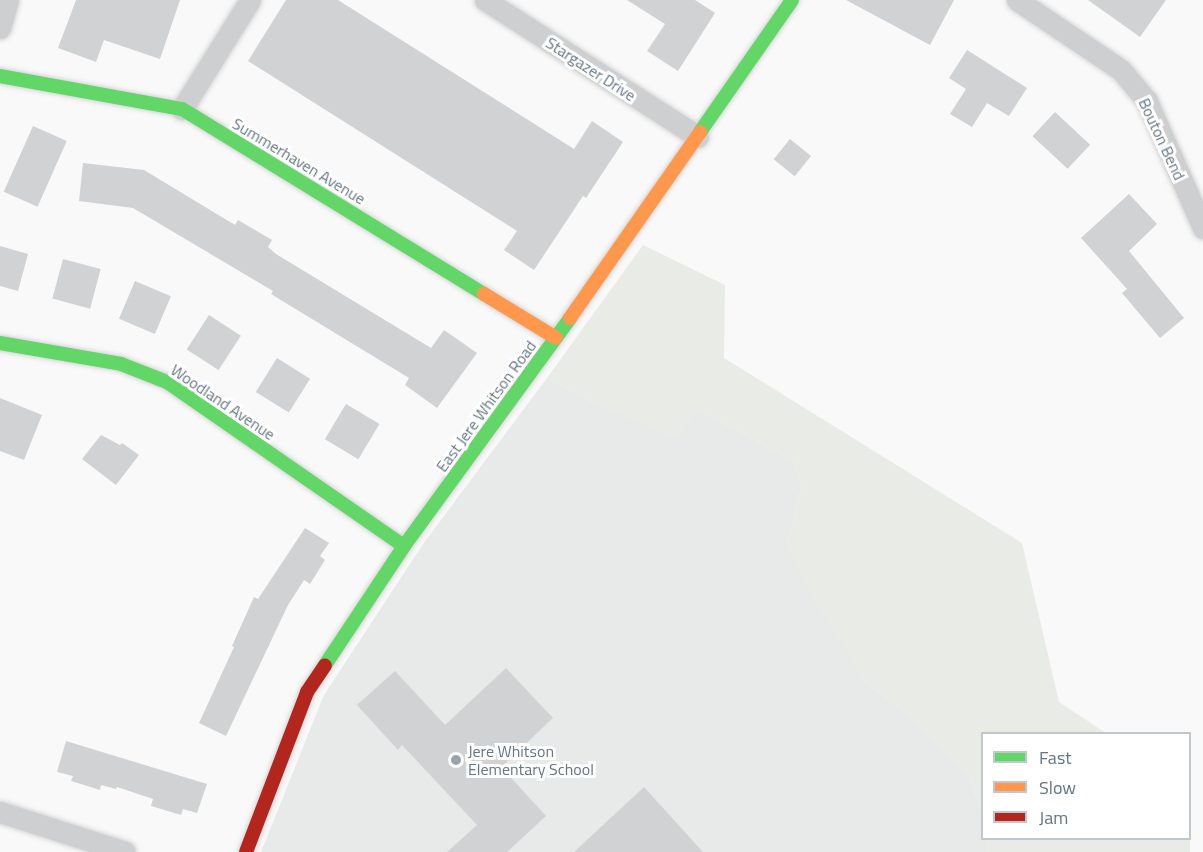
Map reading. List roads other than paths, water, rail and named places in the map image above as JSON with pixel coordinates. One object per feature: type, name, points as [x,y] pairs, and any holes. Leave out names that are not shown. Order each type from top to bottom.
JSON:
[{"type":"street","points":[[0,28],[8,0]]},
{"type":"street","points":[[182,109],[250,0]]},
{"type":"street","name":"Stargazer Drive","points":[[485,0],[698,137]]},
{"type":"street","name":"East Jere Whitson Road","points":[[246,852],[307,692],[404,546],[556,338],[792,0]]},
{"type":"street","name":"Bouton Bend","points":[[1017,0],[1121,69],[1147,101],[1203,228]]},
{"type":"street","name":"Summerhaven Avenue","points":[[0,76],[182,109],[556,338]]},
{"type":"street","name":"Woodland Avenue","points":[[0,343],[121,364],[167,382],[404,546]]},
{"type":"street","points":[[0,813],[125,852]]},
{"type":"place","name":"Jere Whitson Elementary School","points":[[456,760]]}]
